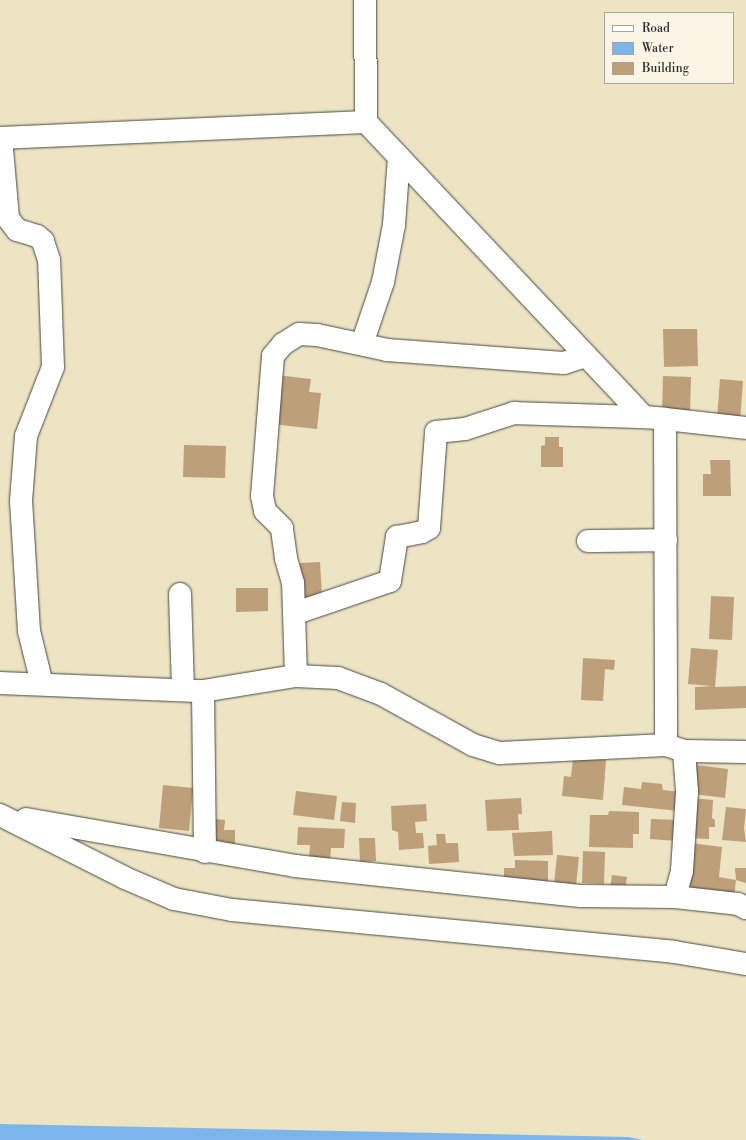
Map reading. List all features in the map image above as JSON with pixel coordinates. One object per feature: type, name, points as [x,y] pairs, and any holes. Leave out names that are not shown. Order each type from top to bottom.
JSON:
[{"type":"street","points":[[366,0],[366,122],[644,417]]},
{"type":"street","points":[[42,684],[29,631],[21,501],[26,436],[53,367],[49,260],[43,241],[37,236],[16,230],[8,218],[1,138],[366,122]]},
{"type":"street","points":[[362,344],[383,282],[394,225],[399,157]]},
{"type":"street","points":[[296,676],[296,613],[293,582],[286,558],[282,528],[265,511],[262,496],[273,356],[283,344],[299,334],[317,335],[387,350],[564,363],[586,356]]},
{"type":"street","points":[[296,613],[390,581],[397,537],[422,532],[429,528],[436,432],[465,429],[514,413],[644,417],[746,428]]},
{"type":"street","points":[[665,420],[666,540],[675,748],[687,791],[682,871],[675,897]]},
{"type":"street","points":[[588,541],[666,540]]},
{"type":"street","points":[[180,594],[193,691],[206,852]]},
{"type":"street","points":[[0,683],[193,691],[296,676],[338,678],[381,694],[473,745],[500,753],[675,748],[746,752]]},
{"type":"street","points":[[0,815],[206,852],[295,866],[582,896],[675,897],[743,906]]},
{"type":"street","points":[[0,815],[125,878],[174,899],[232,910],[674,952],[746,964]]},
{"type":"water","points":[[0,1124],[628,1137],[643,1140],[0,1140]]},
{"type":"building","points":[[663,329],[697,329],[698,366],[664,367]]},
{"type":"building","points":[[276,375],[311,379],[309,392],[321,393],[317,429],[271,424]]},
{"type":"building","points":[[663,376],[691,377],[690,414],[662,414]]},
{"type":"building","points":[[720,379],[743,381],[740,421],[717,419]]},
{"type":"building","points":[[545,437],[559,437],[559,447],[563,447],[563,467],[541,467],[541,446],[545,445]]},
{"type":"building","points":[[184,445],[226,446],[225,478],[183,477]]},
{"type":"building","points":[[710,460],[730,460],[731,496],[703,496],[703,474],[711,474]]},
{"type":"building","points":[[320,562],[322,596],[302,597],[300,563]]},
{"type":"building","points":[[236,588],[268,588],[268,611],[236,612]]},
{"type":"building","points":[[711,596],[734,597],[732,640],[709,639]]},
{"type":"building","points":[[691,648],[718,650],[715,687],[746,686],[746,708],[695,710],[695,687],[712,686],[688,684]]},
{"type":"building","points":[[583,658],[615,660],[614,670],[605,669],[603,701],[581,700]]},
{"type":"building","points":[[573,758],[606,760],[603,800],[562,796],[564,776],[571,777]]},
{"type":"building","points":[[696,765],[728,769],[725,798],[693,794]]},
{"type":"building","points":[[642,782],[662,784],[663,790],[681,792],[679,811],[622,805],[624,787],[641,789]]},
{"type":"building","points":[[163,785],[193,788],[189,831],[159,828]]},
{"type":"building","points":[[296,791],[337,796],[334,820],[293,815]]},
{"type":"building","points":[[521,798],[522,814],[518,814],[519,830],[487,831],[485,800]]},
{"type":"building","points":[[691,798],[713,800],[712,818],[715,820],[715,827],[709,827],[709,839],[688,838]]},
{"type":"building","points":[[342,802],[356,803],[355,823],[340,821]]},
{"type":"building","points":[[426,804],[427,821],[415,822],[416,833],[423,833],[424,848],[399,850],[398,832],[392,830],[391,806]]},
{"type":"building","points":[[726,807],[746,809],[744,828],[746,842],[722,840]]},
{"type":"building","points":[[609,811],[639,812],[639,834],[633,834],[633,848],[589,847],[590,815],[608,815]]},
{"type":"building","points":[[215,819],[225,820],[224,830],[235,830],[235,847],[215,844]]},
{"type":"building","points":[[651,819],[679,820],[677,841],[650,839]]},
{"type":"building","points":[[298,827],[345,829],[344,848],[331,848],[330,860],[309,859],[310,845],[297,845]]},
{"type":"building","points":[[552,831],[553,855],[514,856],[512,833]]},
{"type":"building","points":[[436,834],[445,834],[446,843],[458,843],[459,862],[429,864],[428,846],[437,845]]},
{"type":"building","points":[[359,838],[375,838],[376,861],[360,862]]},
{"type":"building","points":[[691,843],[722,847],[719,877],[736,880],[734,898],[685,892]]},
{"type":"building","points":[[583,851],[605,852],[604,884],[582,883]]},
{"type":"building","points":[[557,855],[579,857],[576,886],[554,884]]},
{"type":"building","points":[[515,860],[548,861],[548,883],[504,882],[504,868],[515,868]]},
{"type":"building","points":[[735,868],[746,868],[746,883],[736,880]]},
{"type":"building","points":[[612,875],[627,877],[625,891],[610,889]]}]
